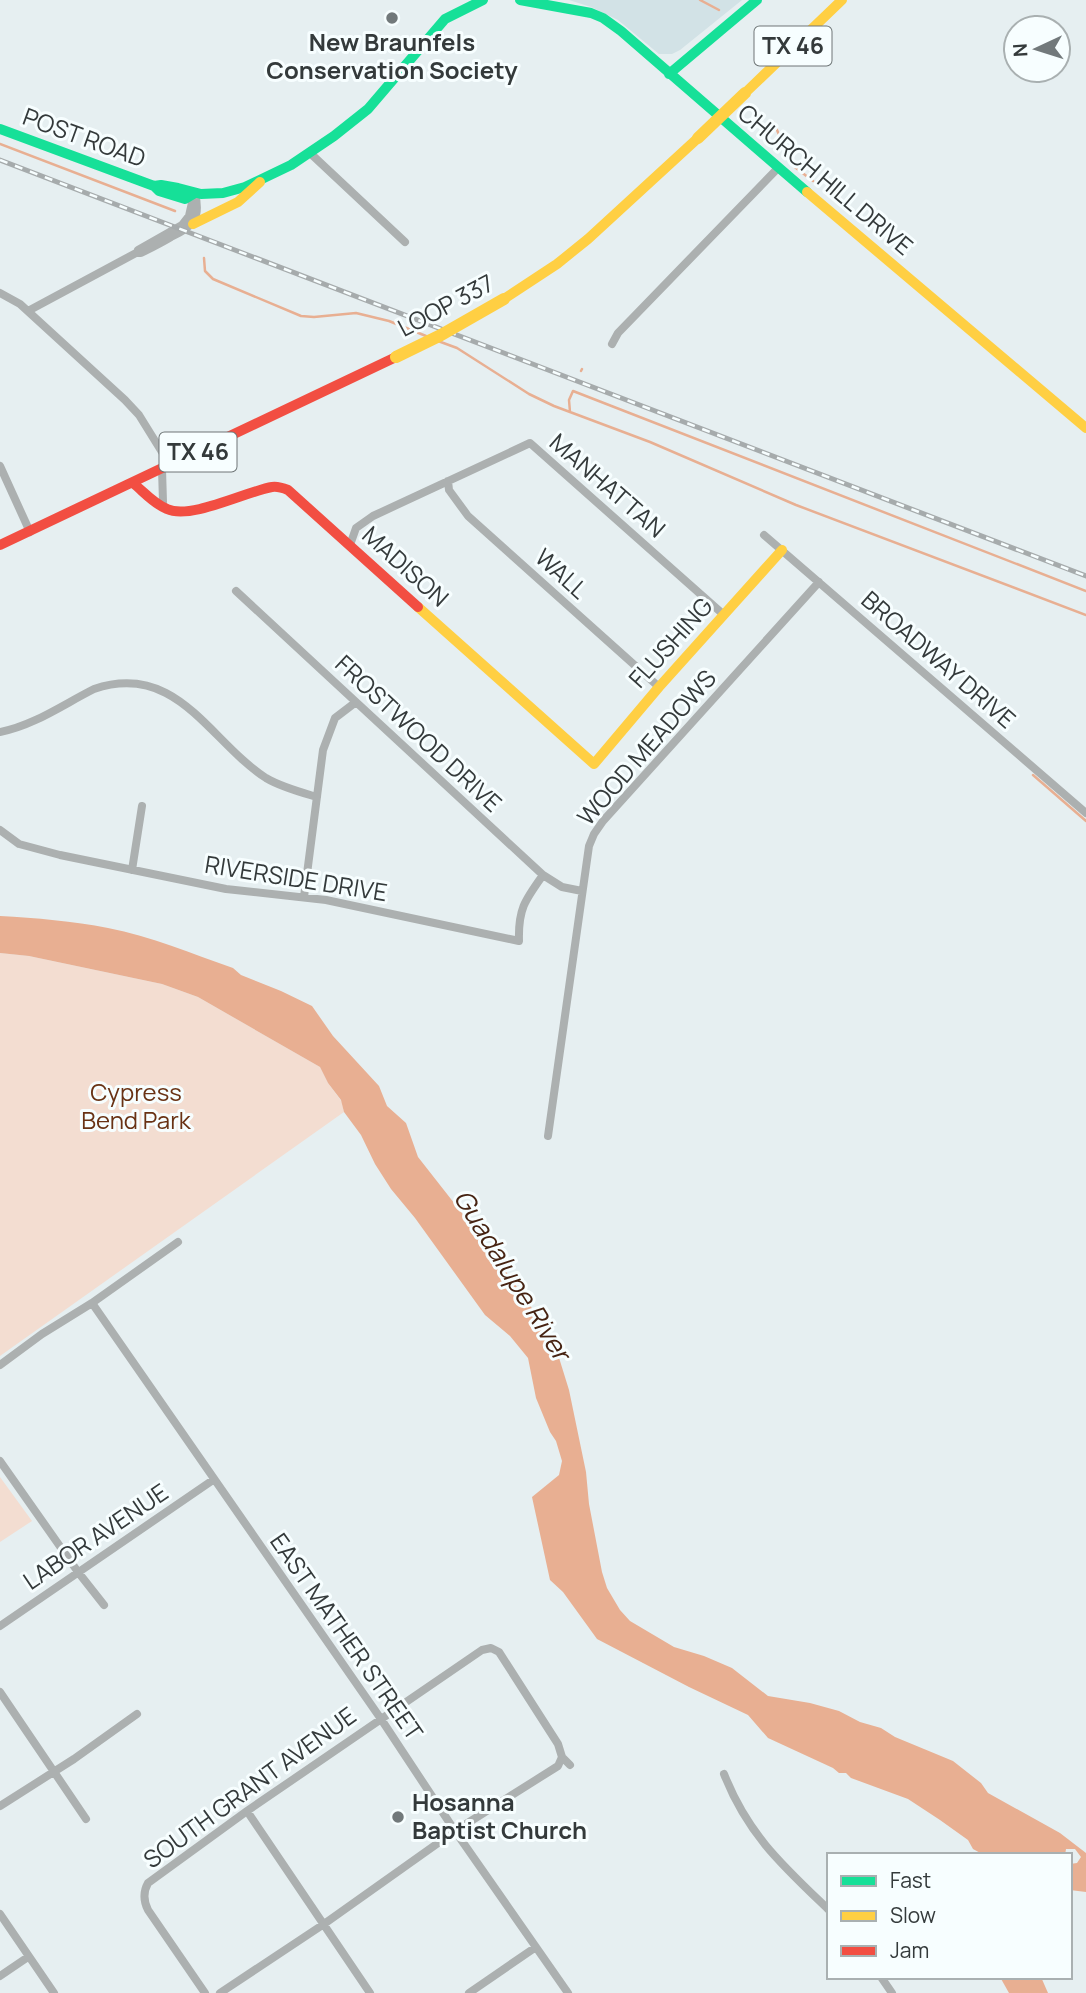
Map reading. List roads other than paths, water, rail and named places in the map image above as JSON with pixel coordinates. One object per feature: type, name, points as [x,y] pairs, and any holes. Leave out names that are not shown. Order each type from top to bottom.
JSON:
[{"type":"street","points":[[195,193],[214,194],[260,182],[310,153],[368,108],[445,19],[483,0]]},
{"type":"street","name":"CHURCH HILL DRIVE","points":[[520,0],[573,8],[603,18],[624,33],[778,168],[1086,428]]},
{"type":"street","points":[[669,74],[757,0]]},
{"type":"street","name":"LOOP 337","points":[[0,545],[396,357],[505,299],[588,239],[842,0]]},
{"type":"street","name":"POST ROAD","points":[[0,129],[154,186],[161,185],[195,193]]},
{"type":"street","points":[[310,153],[405,242]]},
{"type":"street","points":[[612,344],[618,333],[778,168]]},
{"type":"street","points":[[192,224],[253,192],[260,182]]},
{"type":"street","points":[[28,311],[136,253],[188,230],[197,208],[195,193]]},
{"type":"street","points":[[136,253],[139,248],[182,225],[189,216],[195,193]]},
{"type":"street","points":[[0,293],[28,311],[139,415],[166,467],[161,505],[133,483]]},
{"type":"street","name":"MANHATTAN","points":[[350,545],[356,528],[362,522],[530,443],[724,615]]},
{"type":"street","points":[[0,466],[30,532]]},
{"type":"street","name":"WALL","points":[[448,481],[449,490],[468,516],[659,687]]},
{"type":"street","name":"MADISON","points":[[161,505],[171,511],[184,511],[217,505],[270,487],[279,486],[288,491],[594,764]]},
{"type":"street","name":"BROADWAY DRIVE","points":[[764,535],[1086,813]]},
{"type":"street","name":"FLUSHING","points":[[594,764],[782,550]]},
{"type":"street","name":"WOOD MEADOWS","points":[[548,1136],[589,846],[598,827],[819,582]]},
{"type":"street","name":"FROSTWOOD DRIVE","points":[[236,591],[543,875],[562,887],[582,891]]},
{"type":"street","points":[[0,732],[16,729],[105,685],[132,684],[153,687],[199,715],[244,760],[267,778],[317,797]]},
{"type":"street","points":[[304,897],[323,750],[335,718],[356,702]]},
{"type":"street","points":[[132,870],[142,806]]},
{"type":"street","name":"RIVERSIDE DRIVE","points":[[0,830],[9,838],[32,849],[226,889],[304,897],[384,912],[519,941],[524,901],[543,875]]},
{"type":"street","points":[[0,1365],[178,1242]]},
{"type":"street","name":"EAST MATHER STREET","points":[[92,1303],[568,1993]]},
{"type":"street","points":[[0,1461],[104,1605]]},
{"type":"street","name":"LABOR AVENUE","points":[[0,1626],[214,1480]]},
{"type":"street","name":"SOUTH GRANT AVENUE","points":[[205,1993],[148,1910],[144,1897],[148,1883],[247,1811],[482,1650],[491,1648],[499,1653],[551,1732],[562,1757]]},
{"type":"street","points":[[0,1692],[86,1819]]},
{"type":"street","points":[[0,1806],[136,1714]]},
{"type":"street","points":[[220,1993],[455,1832],[558,1766],[562,1757],[570,1765]]},
{"type":"street","points":[[724,1774],[736,1802],[757,1836],[778,1861],[827,1908]]},
{"type":"street","points":[[247,1811],[370,1993]]},
{"type":"street","points":[[0,1914],[54,1993]]},
{"type":"street","points":[[469,1993],[536,1947]]},
{"type":"street","points":[[0,1976],[28,1957]]},
{"type":"waterway","points":[[700,0],[719,10]]},
{"type":"waterway","points":[[774,123],[792,165],[813,181]]},
{"type":"waterway","points":[[0,144],[175,211]]},
{"type":"waterway","points":[[204,258],[205,271],[213,279],[301,316],[356,313],[389,321],[426,336]]},
{"type":"waterway","points":[[438,341],[457,348],[529,394],[554,406],[650,442],[796,505],[1086,615]]},
{"type":"waterway","points":[[570,412],[569,400],[573,391],[1086,591]]},
{"type":"waterway","points":[[1033,775],[1086,821]]},
{"type":"railway","points":[[0,160],[1086,576]]},
{"type":"place","name":"New Braunfels Conservation Society","points":[[392,18]]},
{"type":"place","name":"Hosanna Baptist Church","points":[[398,1817]]},
{"type":"park label","name":"Cypress Bend Park","points":[[136,1107]]},
{"type":"water label","name":"Guadalupe River","points":[[512,1275]]}]
